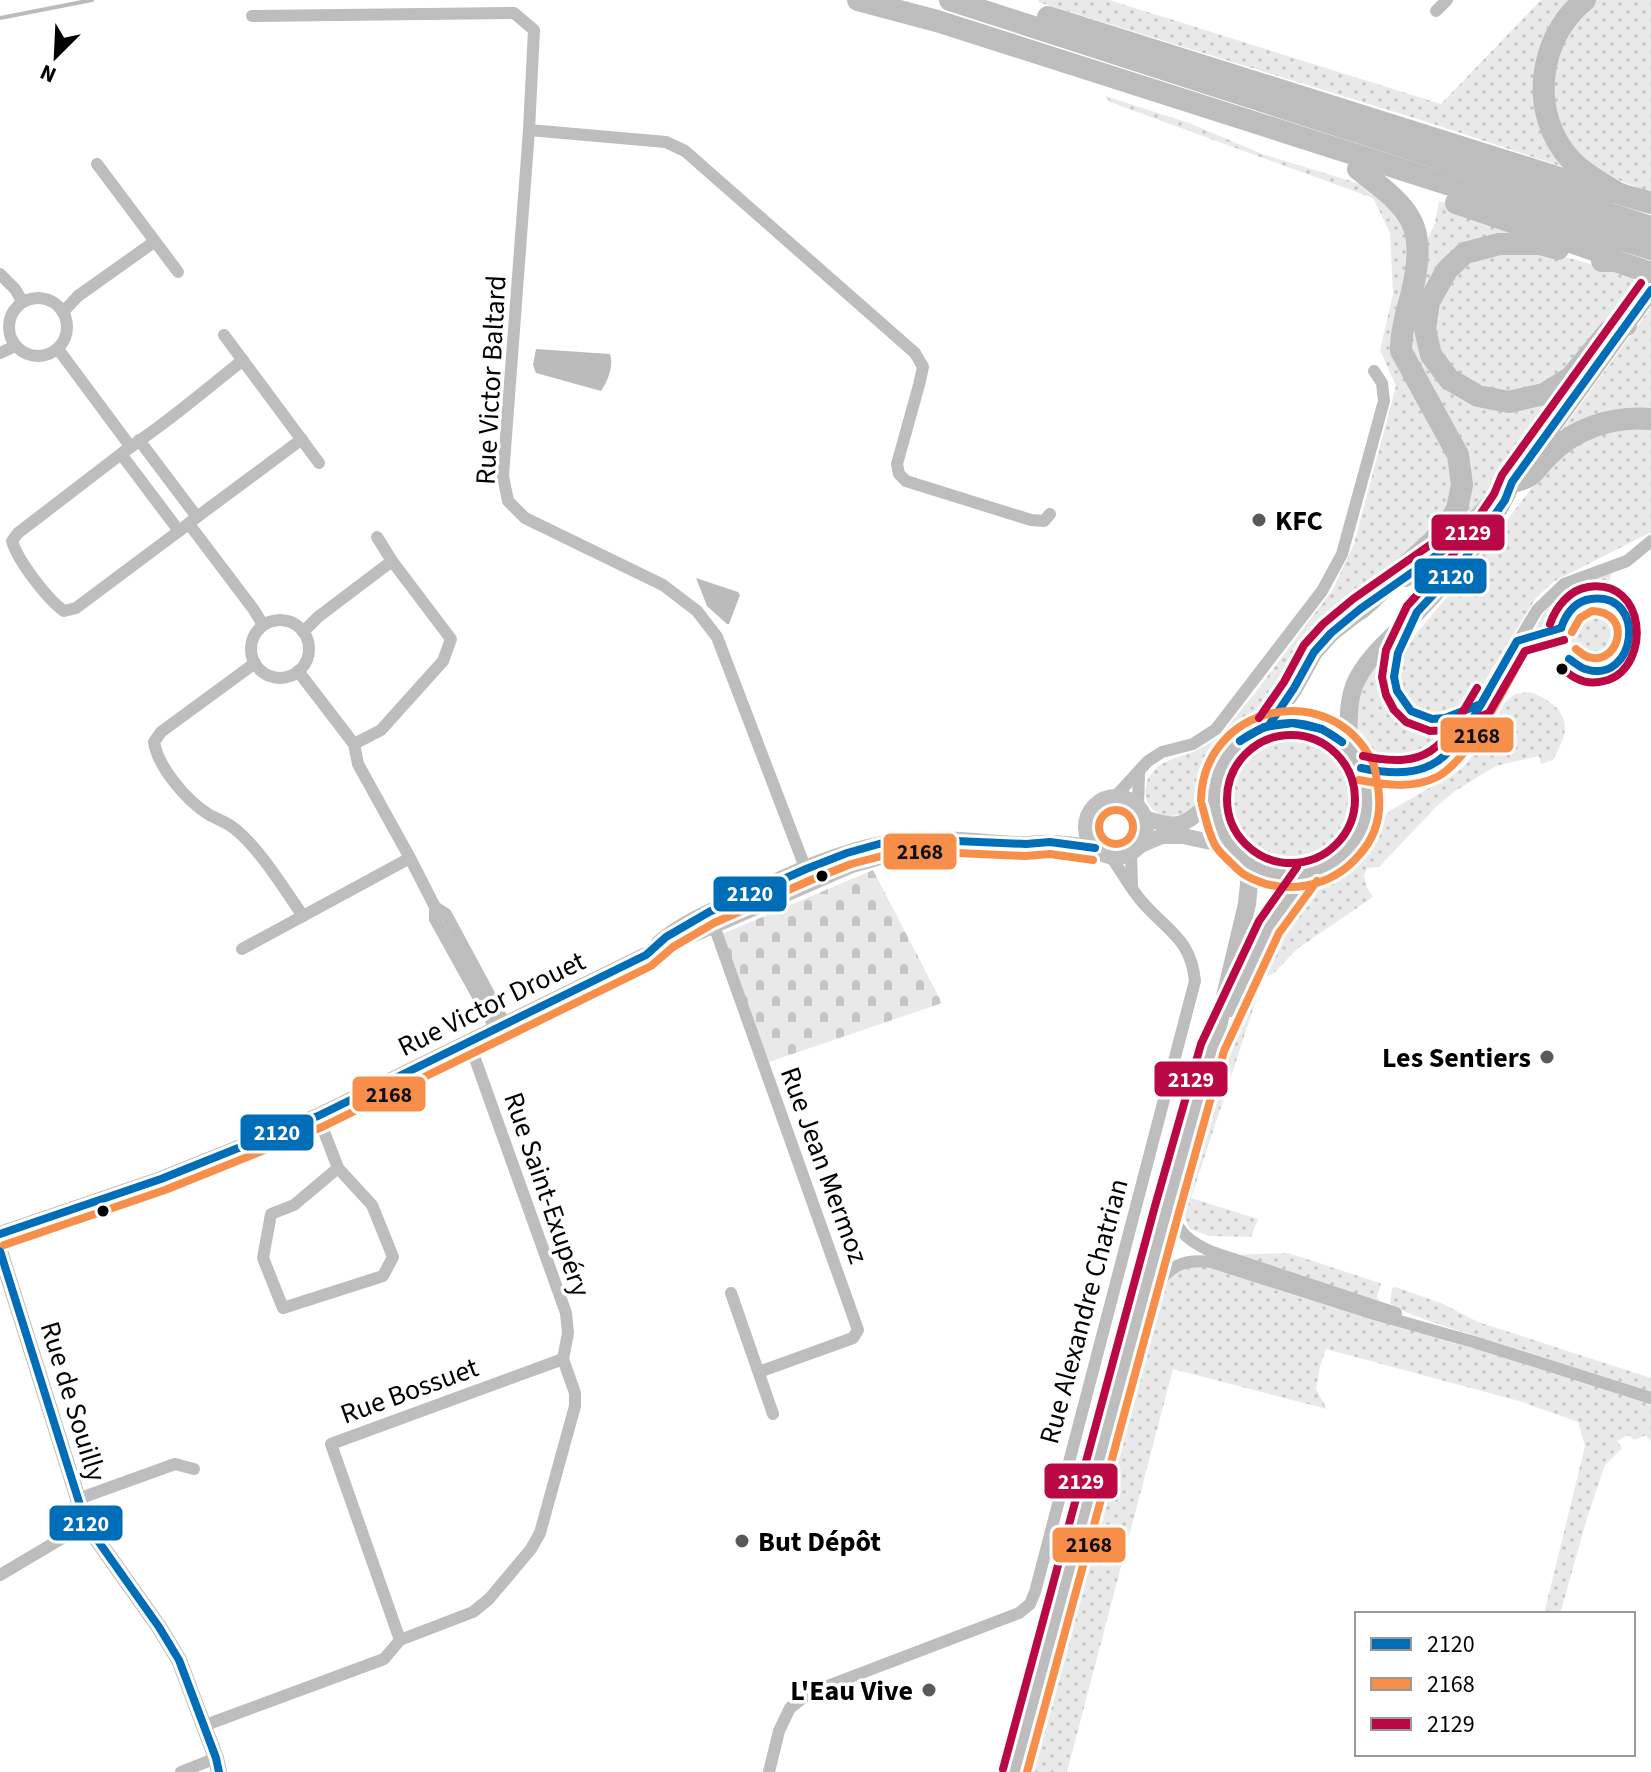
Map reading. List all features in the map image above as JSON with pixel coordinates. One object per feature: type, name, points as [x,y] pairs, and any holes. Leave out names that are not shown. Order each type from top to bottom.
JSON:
[{"type":"highway","points":[[858,0],[937,21],[1651,249]]},
{"type":"highway","points":[[950,0],[1651,227]]},
{"type":"highway","points":[[995,0],[1607,193],[1616,192]]},
{"type":"highway","points":[[1585,0],[1560,27],[1546,63],[1544,98],[1552,132],[1570,159],[1581,169],[1616,192],[1651,203]]},
{"type":"highway","points":[[1102,75],[1127,93],[1606,254],[1616,261],[1651,273]]},
{"type":"highway","points":[[1358,169],[1384,189],[1410,217],[1418,242],[1417,269],[1401,336],[1401,351],[1458,455],[1462,485],[1457,509],[1443,532],[1360,609]]},
{"type":"highway","points":[[1616,261],[1602,261],[1540,244],[1499,244],[1465,253],[1447,270],[1429,302],[1425,329],[1431,355],[1449,379],[1478,396],[1509,402],[1544,394],[1571,377],[1609,331],[1626,325]]},
{"type":"highway","points":[[1512,482],[1529,478],[1547,456],[1585,429],[1626,419],[1651,419]]},
{"type":"main road","points":[[1348,748],[1351,699],[1355,685],[1378,651],[1459,567],[1505,500],[1512,482],[1647,295]]},
{"type":"main road","points":[[1269,725],[1314,652],[1331,633],[1438,555],[1471,526],[1497,494],[1512,482]]},
{"type":"main road","points":[[1281,722],[1306,723],[1329,732],[1348,748],[1366,780],[1367,807],[1360,833],[1344,855],[1307,874],[1276,875],[1248,863],[1229,846],[1221,832],[1213,801],[1218,771],[1235,746],[1251,733],[1281,722]]},
{"type":"main road","points":[[1015,1772],[1213,1047],[1247,904],[1248,863]]},
{"type":"main road","points":[[1213,1047],[1269,927],[1307,874]]},
{"type":"street","points":[[1436,11],[1447,0]]},
{"type":"street","name":"Rue Victor Baltard","points":[[252,16],[514,13],[534,30],[503,476],[508,501],[525,518],[663,585],[697,611],[717,637],[808,876]]},
{"type":"street","points":[[529,130],[666,142],[685,151],[915,353],[923,367],[897,464],[899,474],[906,481],[1031,520],[1044,521],[1050,514]]},
{"type":"street","points":[[97,164],[178,272]]},
{"type":"street","points":[[63,312],[78,296],[154,242]]},
{"type":"street","points":[[0,274],[22,301]]},
{"type":"street","points":[[40,297],[49,299],[63,312],[67,331],[58,349],[50,354],[31,356],[15,346],[10,337],[9,317],[22,301],[40,297]]},
{"type":"street","points":[[224,335],[319,463]]},
{"type":"street","points":[[0,353],[15,346]]},
{"type":"street","points":[[58,349],[263,625]]},
{"type":"street","points":[[243,360],[18,533],[12,541],[16,552],[54,604],[64,611],[76,608],[302,439]]},
{"type":"street","points":[[1114,798],[1148,761],[1162,752],[1193,744],[1216,729],[1322,591],[1342,554],[1384,401],[1382,383],[1374,371]]},
{"type":"street","points":[[130,447],[188,524]]},
{"type":"street","points":[[354,744],[381,730],[443,661],[451,639],[377,537]]},
{"type":"street","points":[[1361,768],[1393,773],[1411,772],[1444,759],[1537,610],[1564,584],[1627,561],[1651,541]]},
{"type":"street","points":[[303,632],[392,561]]},
{"type":"street","points":[[1417,612],[1395,665],[1397,691],[1404,703],[1411,711],[1432,719],[1445,718],[1481,704]]},
{"type":"street","points":[[289,622],[303,632],[309,648],[304,665],[298,671],[283,678],[275,677],[266,675],[255,663],[251,646],[263,625],[289,622]]},
{"type":"street","points":[[255,663],[161,732],[154,742],[156,755],[187,798],[206,813],[234,828],[253,848],[303,916]]},
{"type":"street","points":[[298,671],[354,744],[358,764],[435,907],[446,914],[501,1027]]},
{"type":"street","points":[[1132,886],[1136,849],[1146,827],[1141,813],[1139,772]]},
{"type":"street","points":[[1114,798],[1127,800],[1141,813],[1165,825],[1182,825],[1213,801]]},
{"type":"street","name":"Rue Victor Drouet","points":[[1050,842],[1086,824],[1096,806],[1114,798]]},
{"type":"street","points":[[1086,824],[1095,848]]},
{"type":"street","points":[[1111,857],[1121,857],[1162,836],[1183,836],[1229,846]]},
{"type":"street","name":"Rue Victor Drouet","points":[[0,1234],[161,1179],[318,1116],[646,955],[712,919],[808,876],[938,840],[1026,844],[1050,842],[1095,848],[1111,857]]},
{"type":"street","name":"Rue Alexandre Chatrian","points":[[769,1772],[779,1731],[790,1708],[809,1693],[1019,1613],[1030,1604],[1035,1592],[1195,981],[1193,964],[1182,942],[1142,901],[1111,857]]},
{"type":"street","points":[[242,949],[410,858]]},
{"type":"street","name":"Rue Jean Mermoz","points":[[712,919],[858,1330],[853,1338],[759,1372]]},
{"type":"street","name":"Rue Saint-Exupéry","points":[[203,1726],[384,1659],[400,1640],[473,1612],[489,1599],[531,1549],[540,1533],[575,1406],[575,1393],[563,1359],[568,1333],[566,1313],[469,1042]]},
{"type":"street","points":[[318,1116],[338,1168],[372,1205],[393,1257],[383,1276],[283,1308],[263,1258],[271,1214],[294,1205],[338,1168]]},
{"type":"street","points":[[1167,1209],[1190,1242],[1212,1252],[1380,1307],[1474,1342]]},
{"type":"street","name":"Rue de Souilly","points":[[0,1251],[86,1524],[179,1660],[217,1765]]},
{"type":"street","points":[[1143,1298],[1171,1269],[1185,1262],[1203,1261],[1651,1398]]},
{"type":"street","points":[[731,1293],[773,1414]]},
{"type":"street","name":"Rue Bossuet","points":[[400,1640],[331,1444],[563,1359]]},
{"type":"street","points":[[78,1499],[175,1464],[194,1469]]},
{"type":"street","points":[[0,1575],[86,1524]]},
{"type":"street","points":[[181,1772],[217,1765]]},
{"type":"green space","points":[[1039,0],[1109,0],[1441,104],[1541,0],[1574,0],[1537,65],[1564,164],[1560,166]]},
{"type":"green space","points":[[1597,0],[1651,0],[1651,193],[1586,167],[1563,141],[1551,106],[1551,65],[1587,5]]},
{"type":"green space","points":[[1105,96],[1189,123],[1262,154],[1377,189],[1397,208],[1411,257],[1393,344],[1452,466],[1454,492],[1435,534],[1313,640],[1270,704],[1235,727],[1219,742],[1205,767],[1197,803],[1184,814],[1164,817],[1153,810],[1147,801],[1145,791],[1148,778],[1158,766],[1212,742],[1225,730],[1333,589],[1354,544],[1396,386],[1380,350],[1393,294],[1390,233],[1373,198],[1110,102]]},
{"type":"green space","points":[[1439,201],[1527,232],[1487,243],[1422,310],[1465,400],[1563,393],[1554,412],[1460,532],[1465,509],[1408,336],[1428,238],[1435,223]]},
{"type":"green space","points":[[1511,251],[1542,252],[1635,278],[1613,317],[1581,359],[1556,381],[1509,397],[1461,383],[1433,344],[1439,298],[1453,274],[1478,257]]},
{"type":"green space","points":[[1651,307],[1651,412],[1562,433],[1562,430]]},
{"type":"green space","points":[[1651,426],[1651,532],[1553,582],[1536,598],[1472,698],[1442,713],[1429,714],[1410,703],[1402,689],[1400,676],[1405,651],[1548,466],[1588,435]]},
{"type":"green space","points":[[1612,571],[1609,583],[1572,598],[1548,626],[1535,632],[1546,610],[1555,601],[1577,586]]},
{"type":"green space","points":[[1596,611],[1614,618],[1621,636],[1614,654],[1596,661],[1578,654],[1571,636],[1578,618]]},
{"type":"green space","points":[[1392,646],[1388,675],[1399,707],[1423,724],[1455,721],[1458,724],[1448,743],[1438,752],[1426,759],[1404,764],[1392,764],[1371,756],[1364,748],[1356,725],[1359,688]]},
{"type":"green space","points":[[1529,692],[1550,702],[1564,719],[1564,735],[1553,760],[1541,764],[1539,756],[1496,766],[1455,791],[1379,867],[1367,868],[1364,876],[1373,897],[1297,949],[1275,972],[1263,979],[1191,1198],[1258,1219],[1251,1237],[1209,1236],[1190,1229],[1182,1212],[1224,1063],[1250,988],[1287,914],[1303,894],[1343,874],[1361,858],[1391,810],[1467,763],[1504,703],[1515,694]]},
{"type":"green space","points":[[1292,737],[1316,742],[1336,755],[1349,775],[1354,799],[1349,823],[1336,843],[1316,856],[1292,861],[1268,856],[1248,843],[1235,823],[1230,799],[1235,775],[1248,755],[1268,742]]},
{"type":"green space","points":[[873,870],[942,1003],[769,1062],[722,934]]},
{"type":"green space","points":[[1288,1253],[1380,1283],[1379,1300],[1377,1302],[1232,1255]]},
{"type":"green space","points":[[1201,1264],[1268,1283],[1651,1404],[1651,1442],[1646,1435],[1634,1440],[1628,1435],[1617,1441],[1622,1448],[1605,1465],[1561,1612],[1544,1612],[1585,1446],[1578,1422],[1519,1401],[1326,1349],[1316,1389],[1327,1409],[1173,1369],[1067,1772],[1025,1772],[1159,1293],[1175,1271]]},
{"type":"green space","points":[[1392,1288],[1441,1303],[1478,1322],[1651,1378],[1651,1393],[1396,1308],[1390,1303]]},
{"type":"shaded area","points":[[536,349],[610,354],[611,368],[606,383],[601,391],[536,373],[533,365]]},
{"type":"shaded area","points":[[696,578],[738,592],[740,595],[729,624],[707,606]]},
{"type":"waterway","points":[[0,18],[92,0]]},
{"type":"transit line","name":"2129","points":[[1564,640],[1525,651],[1489,713],[1448,730],[1430,731],[1406,722],[1394,710],[1386,695],[1382,677],[1386,650],[1407,606],[1450,559],[1494,494],[1502,475],[1641,283]]},
{"type":"transit line","name":"2120","points":[[1561,628],[1517,641],[1481,704],[1445,718],[1432,719],[1411,711],[1397,691],[1394,677],[1398,653],[1417,612],[1459,567],[1505,500],[1512,482],[1651,290]]},
{"type":"transit line","name":"2129","points":[[1259,718],[1304,645],[1323,624],[1437,540]]},
{"type":"transit line","name":"2120","points":[[1269,725],[1314,652],[1331,633],[1444,550]]},
{"type":"transit line","name":"2129","points":[[1550,624],[1564,600],[1588,587],[1608,588],[1622,596],[1632,609],[1636,642],[1631,658],[1622,671],[1608,680],[1585,682],[1562,669]]},
{"type":"transit line","name":"2120","points":[[1561,628],[1572,609],[1580,602],[1591,599],[1609,601],[1622,609],[1628,623],[1629,638],[1625,652],[1616,664],[1602,671],[1585,669],[1569,659]]},
{"type":"transit line","name":"2168","points":[[1572,632],[1580,618],[1592,611],[1605,613],[1617,627],[1615,645],[1602,657],[1588,657],[1576,649]]},
{"type":"transit line","name":"2168","points":[[1359,780],[1409,785],[1437,777],[1450,768],[1475,738],[1525,651],[1564,640]]},
{"type":"transit line","name":"2129","points":[[1363,756],[1387,760],[1422,756],[1445,738],[1477,688]]},
{"type":"transit line","name":"2120","points":[[1361,768],[1408,772],[1440,760],[1463,733],[1487,694]]},
{"type":"transit line","name":"2168","points":[[1201,800],[1207,768],[1223,742],[1245,724],[1272,713],[1301,711],[1329,719],[1354,736],[1373,763],[1379,796],[1379,814],[1374,831],[1366,847],[1349,866],[1321,881],[1291,887],[1260,882],[1239,871],[1215,845],[1202,805]]},
{"type":"transit line","name":"2120","points":[[1240,741],[1265,728],[1291,723],[1318,728],[1342,742]]},
{"type":"transit line","name":"2120","points":[[1240,741],[1264,727],[1293,723],[1322,729],[1342,742]]},
{"type":"transit line","name":"2129","points":[[1291,735],[1315,740],[1336,754],[1350,775],[1355,799],[1350,823],[1336,844],[1315,858],[1291,863],[1267,858],[1246,844],[1232,823],[1227,799],[1232,775],[1246,754],[1267,740],[1291,735]]},
{"type":"transit line","name":"2168","points":[[1116,810],[1128,815],[1133,827],[1128,839],[1116,844],[1104,839],[1099,827],[1104,815],[1116,810]]},
{"type":"transit line","name":"2120","points":[[0,1234],[161,1179],[318,1116],[646,955],[666,937],[709,912],[847,853],[912,839],[1026,844],[1050,842],[1095,848]]},
{"type":"transit line","name":"2168","points":[[4,1245],[165,1190],[322,1127],[651,966],[673,947],[714,923],[851,864],[913,851],[1025,856],[1050,854],[1093,860]]},
{"type":"transit line","name":"2129","points":[[1003,1769],[1201,1044],[1259,921],[1297,867]]},
{"type":"transit line","name":"2168","points":[[1027,1772],[1224,1051],[1279,933],[1317,881]]},
{"type":"transit line","name":"2120","points":[[0,1251],[86,1524],[179,1660],[219,1772]]},
{"type":"place","name":"KFC","points":[[1259,520]]},
{"type":"place","name":"Les Sentiers","points":[[1547,1057]]},
{"type":"place","name":"But Dépôt","points":[[742,1541]]},
{"type":"place","name":"L'Eau Vive","points":[[929,1690]]}]
